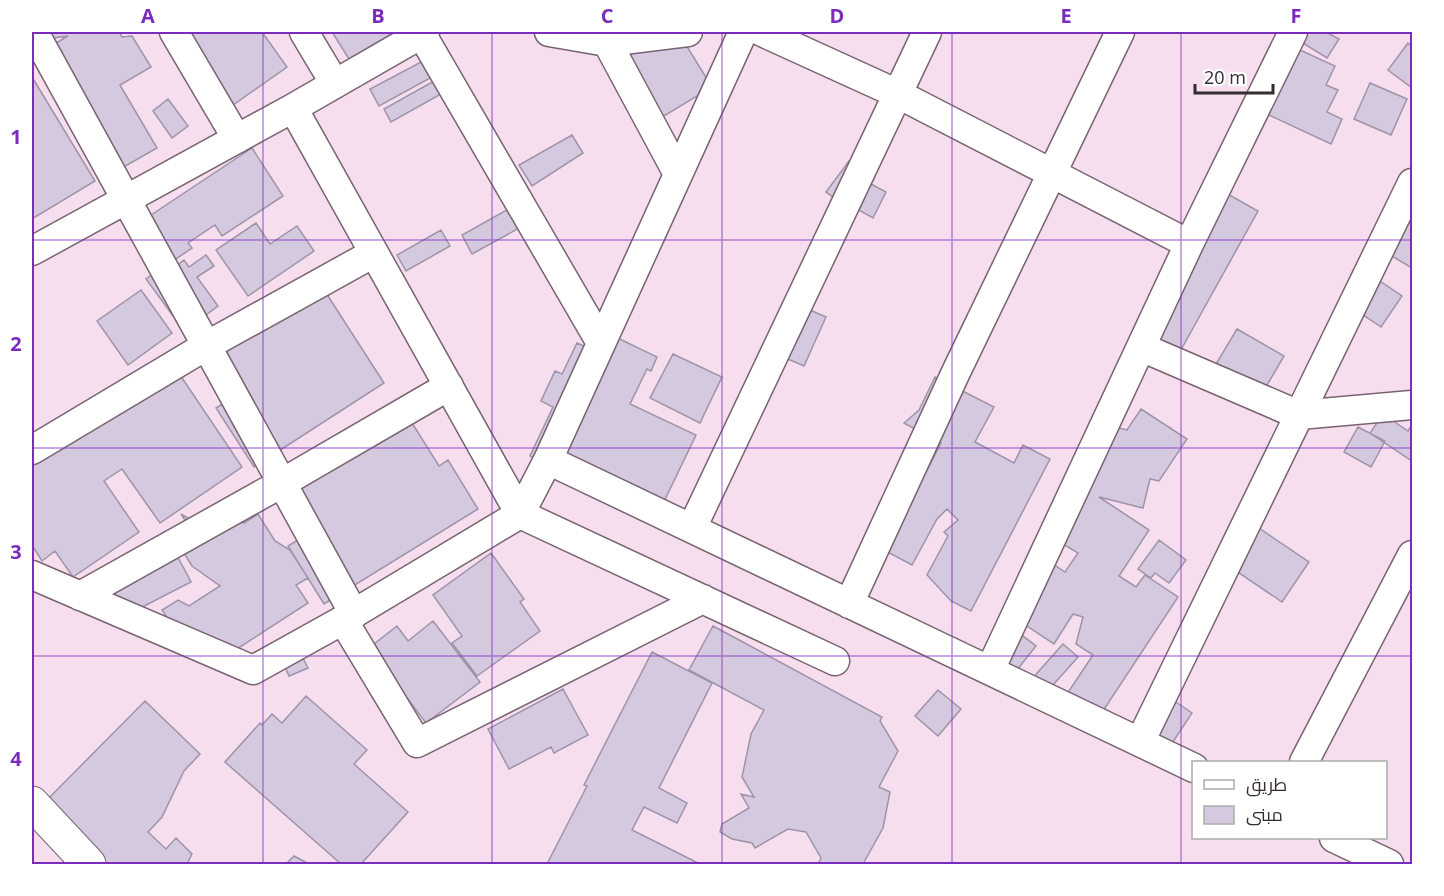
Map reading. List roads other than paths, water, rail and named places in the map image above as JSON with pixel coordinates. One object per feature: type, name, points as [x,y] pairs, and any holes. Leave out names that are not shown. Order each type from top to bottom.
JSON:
[{"type":"main road","points":[[32,803],[89,864]]},
{"type":"street","points":[[34,32],[282,483],[348,617],[417,743],[703,599]]},
{"type":"street","points":[[174,32],[237,140]]},
{"type":"street","points":[[304,32],[335,84]]},
{"type":"street","points":[[32,250],[237,140],[423,32],[601,343]]},
{"type":"street","points":[[549,32],[607,42],[688,32]]},
{"type":"street","points":[[32,575],[253,670],[348,617],[520,514],[548,460],[743,32]]},
{"type":"street","points":[[762,32],[898,94],[1189,244]]},
{"type":"street","points":[[692,528],[927,32]]},
{"type":"street","points":[[849,604],[961,362],[1120,32]]},
{"type":"street","points":[[990,670],[1189,244],[1293,32]]},
{"type":"street","points":[[607,42],[678,174]]},
{"type":"street","points":[[292,108],[520,514],[835,661]]},
{"type":"street","points":[[1140,742],[1413,183]]},
{"type":"street","points":[[32,450],[206,346],[374,253]]},
{"type":"street","points":[[1141,347],[1299,415],[1413,405]]},
{"type":"street","points":[[80,596],[282,483],[448,386]]},
{"type":"street","points":[[548,460],[1192,767]]},
{"type":"street","points":[[1305,761],[1413,555]]},
{"type":"street","points":[[1338,839],[1389,864]]}]
